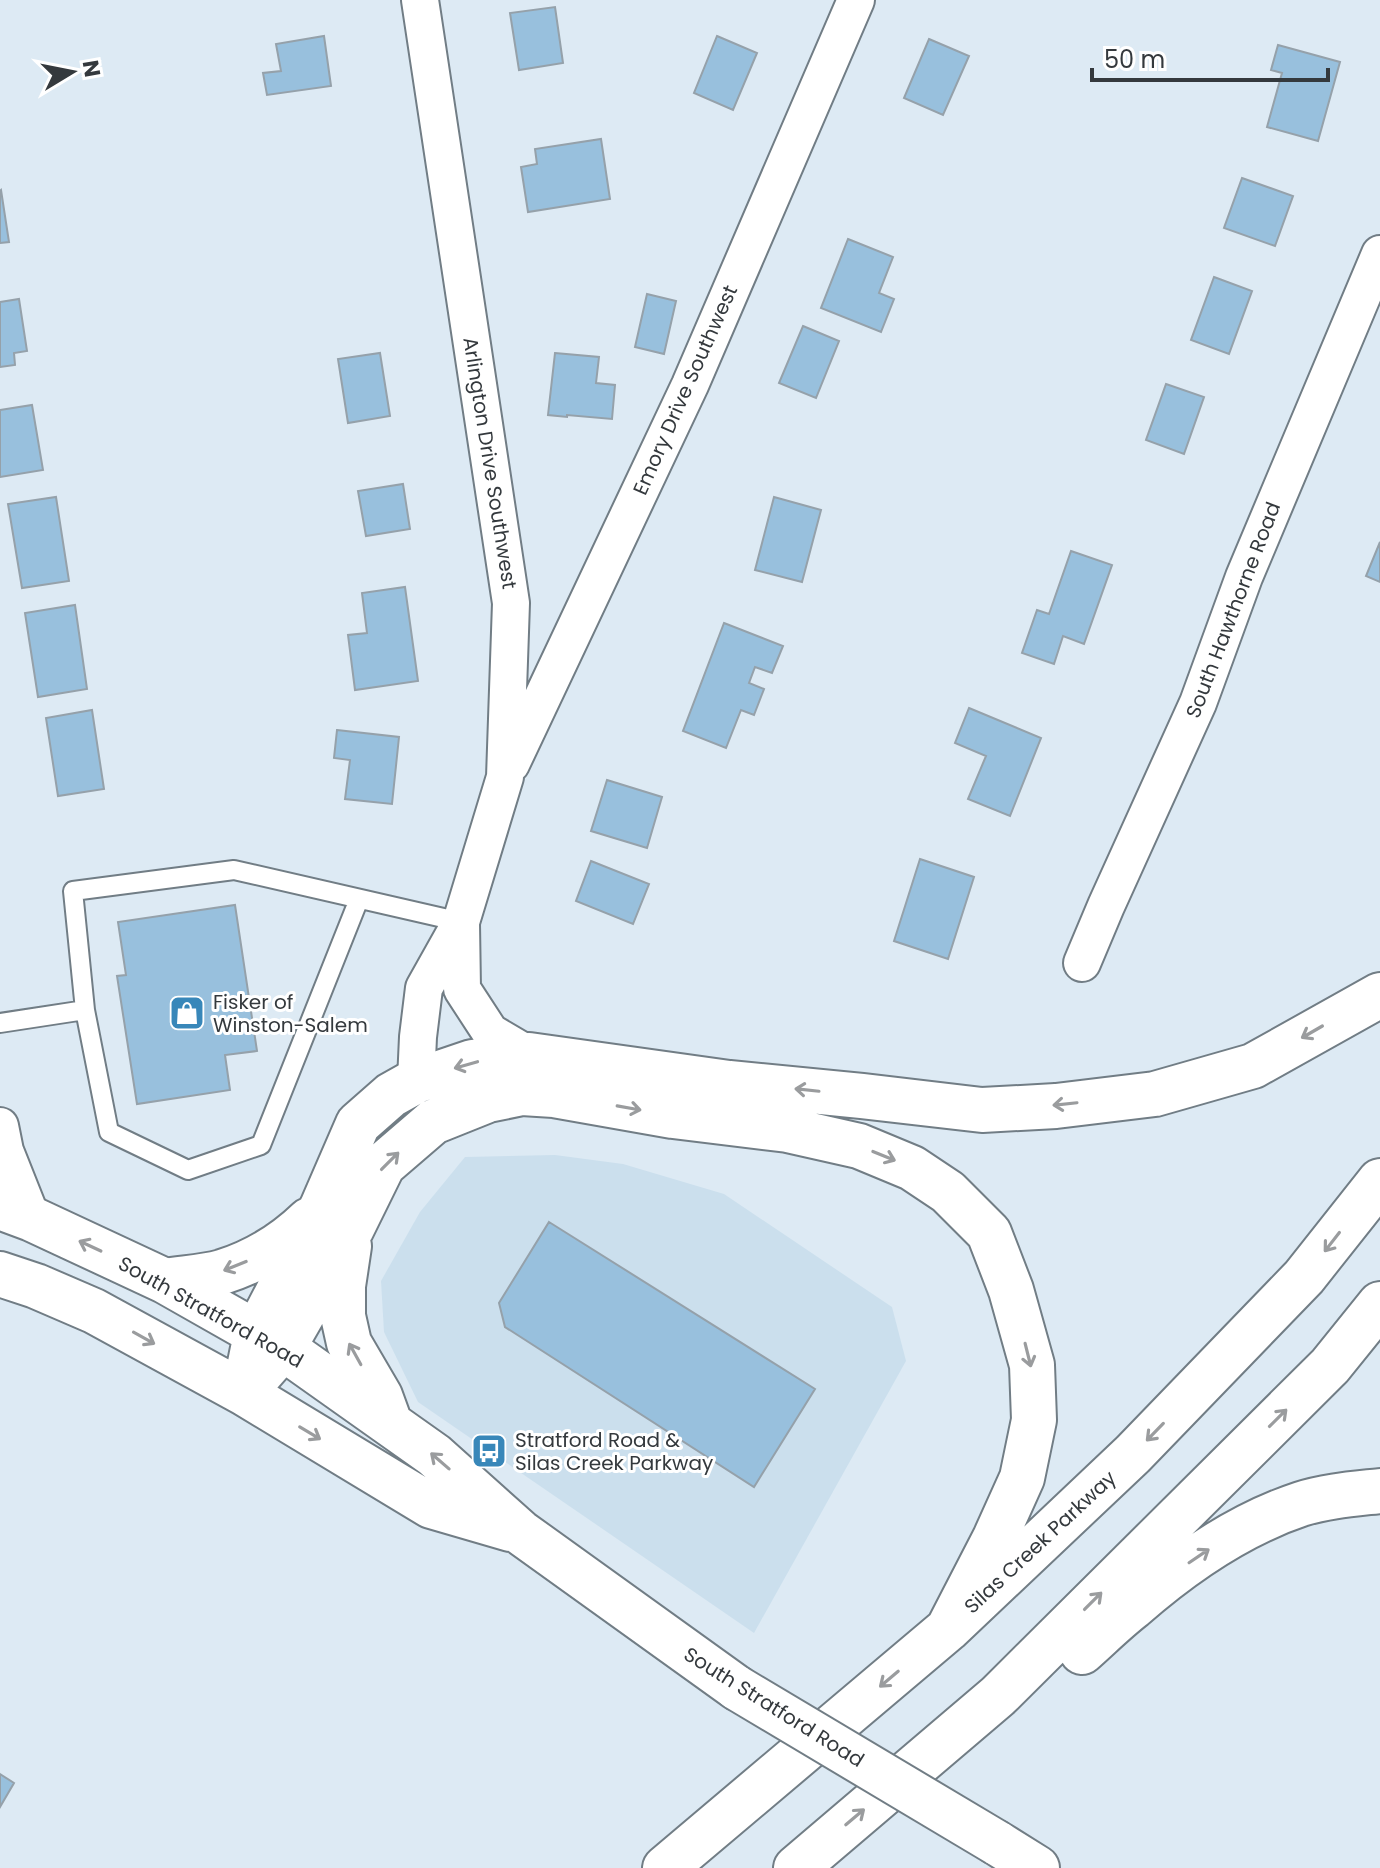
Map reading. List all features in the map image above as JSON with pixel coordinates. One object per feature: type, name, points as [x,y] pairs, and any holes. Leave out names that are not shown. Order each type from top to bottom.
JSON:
[{"type":"main road","points":[[390,1423],[380,1396],[349,1343],[343,1316],[337,1217],[358,1124],[391,1095],[416,1081],[472,1062],[529,1055],[729,1083],[982,1110],[1056,1106],[1155,1094],[1253,1066],[1380,995]]},
{"type":"main road","points":[[244,1393],[337,1217],[383,1165],[433,1122],[488,1100],[522,1093],[554,1095],[673,1116],[788,1130],[859,1146],[912,1168],[948,1192],[989,1233],[1011,1290],[1032,1365],[1034,1420],[1022,1478],[948,1629]]},
{"type":"main road","name":"Silas Creek Parkway","points":[[665,1868],[948,1629],[1133,1454],[1304,1277],[1380,1181]]},
{"type":"main road","name":"South Stratford Road","points":[[16,1213],[165,1281],[269,1341],[434,1455],[520,1532],[737,1688],[1037,1868]]},
{"type":"main road","points":[[165,1281],[220,1272],[264,1254],[294,1234],[337,1217]]},
{"type":"main road","name":"South Stratford Road","points":[[0,1274],[94,1311],[244,1393],[431,1506],[520,1532]]},
{"type":"main road","points":[[796,1868],[998,1696],[1330,1366],[1380,1304]]},
{"type":"main road","points":[[998,1696],[1083,1651],[1169,1577],[1218,1543],[1260,1520],[1302,1504],[1344,1494],[1380,1491]]},
{"type":"street","name":"Arlington Drive Southwest","points":[[416,1081],[424,988],[461,922],[505,777],[511,603],[420,0]]},
{"type":"street","name":"Emory Drive Southwest","points":[[505,777],[690,385],[856,0]]},
{"type":"street","name":"South Hawthorne Road","points":[[1082,963],[1198,703],[1244,577],[1380,254]]},
{"type":"street","name":"Arlington Drive Southwest","points":[[461,922],[462,989],[490,1032],[529,1055]]},
{"type":"street","points":[[0,1126],[16,1213]]},
{"type":"lane","points":[[359,899],[261,1145],[188,1170],[109,1132],[85,1010],[73,891],[234,870],[461,922]]},
{"type":"lane","points":[[0,1023],[85,1010]]},
{"type":"shaded area","points":[[555,1155],[623,1164],[724,1194],[892,1307],[906,1361],[754,1633],[418,1402],[384,1332],[381,1281],[420,1212],[465,1157]]},
{"type":"building","points":[[555,7],[563,63],[519,70],[510,13]]},
{"type":"building","points":[[324,36],[331,86],[267,95],[263,73],[281,71],[276,44]]},
{"type":"building","points":[[717,36],[757,53],[733,110],[694,93]]},
{"type":"building","points":[[929,39],[969,56],[943,115],[904,98]]},
{"type":"building","points":[[1278,45],[1340,62],[1318,141],[1267,127],[1282,73],[1271,70]]},
{"type":"building","points":[[601,139],[610,199],[528,212],[521,167],[537,164],[535,149]]},
{"type":"building","points":[[1242,178],[1293,196],[1275,246],[1224,228]]},
{"type":"building","points":[[0,191],[9,242],[0,243]]},
{"type":"building","points":[[848,239],[893,257],[879,293],[894,299],[881,332],[821,308]]},
{"type":"building","points":[[1214,277],[1252,291],[1229,354],[1191,340]]},
{"type":"building","points":[[647,294],[676,301],[664,354],[635,347]]},
{"type":"building","points":[[19,299],[27,351],[14,353],[15,365],[0,367],[0,302]]},
{"type":"building","points":[[803,326],[839,341],[816,398],[779,383]]},
{"type":"building","points":[[380,353],[390,416],[348,423],[338,359]]},
{"type":"building","points":[[555,353],[599,357],[596,383],[615,385],[612,419],[548,415]]},
{"type":"building","points":[[1166,384],[1204,397],[1184,454],[1146,440]]},
{"type":"building","points":[[32,405],[43,470],[0,477],[0,410]]},
{"type":"building","points":[[403,484],[410,529],[366,536],[358,491]]},
{"type":"building","points":[[56,497],[69,581],[22,588],[8,504]]},
{"type":"building","points":[[774,497],[821,510],[802,582],[755,570]]},
{"type":"building","points":[[1380,542],[1380,582],[1366,576]]},
{"type":"building","points":[[1071,551],[1112,565],[1084,644],[1063,636],[1054,664],[1022,653],[1037,610],[1049,614]]},
{"type":"building","points":[[405,587],[418,681],[355,690],[348,635],[367,633],[362,593]]},
{"type":"building","points":[[75,605],[87,689],[38,697],[25,613]]},
{"type":"building","points":[[724,623],[783,646],[772,673],[755,667],[749,683],[764,689],[754,715],[741,710],[726,748],[683,731]]},
{"type":"building","points":[[969,708],[1041,738],[1010,816],[968,799],[986,756],[955,743]]},
{"type":"building","points":[[92,710],[104,789],[58,796],[46,718]]},
{"type":"building","points":[[337,730],[399,737],[392,804],[345,799],[350,760],[334,758]]},
{"type":"building","points":[[607,780],[662,797],[647,848],[591,831]]},
{"type":"building","points":[[920,859],[974,877],[948,959],[894,941]]},
{"type":"building","points":[[591,861],[649,884],[633,924],[576,901]]},
{"type":"building","name":"Fisker of Winston-Salem","points":[[235,905],[257,1051],[225,1055],[230,1090],[137,1104],[117,976],[126,975],[118,922]]},
{"type":"building","points":[[549,1222],[815,1389],[754,1487],[505,1327],[499,1303]]},
{"type":"building","points":[[0,1774],[14,1783],[0,1807]]},
{"type":"place","name":"Fisker of Winston-Salem","points":[[187,1013]]},
{"type":"place","name":"Stratford Road & Silas Creek Parkway","points":[[489,1451]]}]
